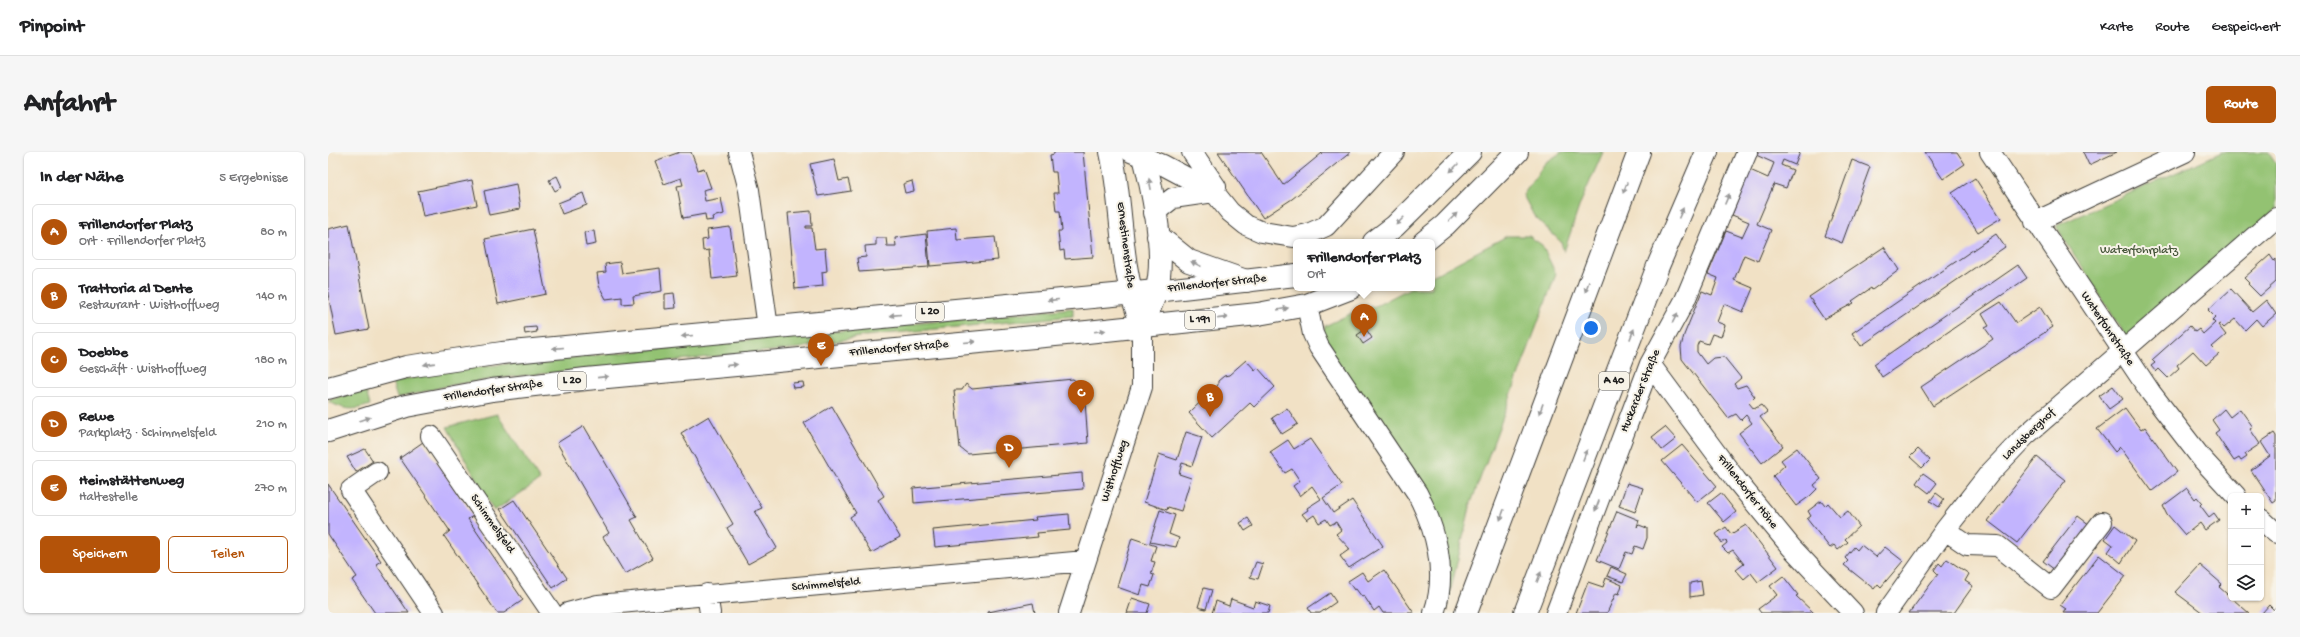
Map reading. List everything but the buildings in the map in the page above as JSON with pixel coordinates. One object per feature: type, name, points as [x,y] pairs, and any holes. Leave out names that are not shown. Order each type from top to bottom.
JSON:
[{"type":"main road","name":"Ernestinenstraße","points":[[1111,152],[1117,180],[1130,292],[1142,326]]},
{"type":"main road","points":[[1378,239],[1395,226],[1470,152]]},
{"type":"main road","points":[[1428,239],[1445,225],[1517,152]]},
{"type":"main road","points":[[1466,613],[1639,152]]},
{"type":"main road","name":"A 40","points":[[1525,613],[1658,266],[1707,152]]},
{"type":"main road","points":[[1140,154],[1158,236],[1159,265],[1156,291],[1142,326]]},
{"type":"main road","points":[[1158,236],[1189,261],[1246,282]]},
{"type":"main road","name":"Frillendorfer Straße","points":[[328,388],[406,367],[502,353],[1130,292],[1156,291],[1246,282],[1293,275]]},
{"type":"main road","name":"Frillendorfer Straße","points":[[328,431],[406,406],[492,390],[602,377],[1258,314],[1307,305],[1343,291]]},
{"type":"street","points":[[739,152],[749,190],[768,328]]},
{"type":"street","points":[[1192,152],[1216,187],[1214,192]]},
{"type":"street","points":[[1140,154],[1214,192],[1230,212],[1246,225],[1278,236],[1299,236],[1326,226],[1394,152]]},
{"type":"street","name":"Huckarder Straße","points":[[1556,613],[1650,364],[1685,300],[1747,152]]},
{"type":"street","name":"Waterfohrstraße","points":[[1990,152],[2122,351],[2176,427],[2233,493]]},
{"type":"street","points":[[2035,222],[2184,152]]},
{"type":"street","points":[[1154,213],[1173,198],[1214,192]]},
{"type":"street","points":[[2122,351],[2276,218]]},
{"type":"street","points":[[1307,305],[1313,334],[1318,347],[1417,493],[1426,511],[1434,531],[1440,574],[1439,590],[1434,613]]},
{"type":"street","name":"Wisthoffweg","points":[[1069,613],[1142,387],[1142,326]]},
{"type":"street","name":"Landsberghof","points":[[1886,613],[1945,530],[1989,474],[2025,436],[2122,351]]},
{"type":"street","name":"Frillendorfer Höhe","points":[[1650,364],[1766,516],[1796,552],[1853,613]]},
{"type":"street","name":"Schimmelsfeld","points":[[431,436],[552,613]]},
{"type":"street","points":[[377,472],[350,490],[434,613]]},
{"type":"street","points":[[1945,530],[1967,545],[1998,546],[2051,588],[2102,522]]},
{"type":"street","points":[[2264,522],[2276,533]]},
{"type":"street","name":"Schimmelsfeld","points":[[568,613],[598,605],[708,604],[1085,561]]},
{"type":"green space","points":[[1562,152],[1603,152],[1580,204],[1564,252],[1561,242],[1534,216],[1523,195],[1545,163]]},
{"type":"green space","name":"Waterfohrplatz","points":[[2222,152],[2268,152],[2276,164],[2276,210],[2127,338],[2056,226]]},
{"type":"green space","points":[[1507,236],[1529,236],[1542,245],[1556,274],[1471,503],[1446,610],[1448,573],[1445,558],[1322,337],[1325,326],[1350,314],[1378,305],[1404,291],[1435,291],[1435,274]]},
{"type":"green space","points":[[1073,308],[1073,316],[864,336],[800,348],[509,377],[451,385],[397,398],[392,382],[447,371],[506,364]]},
{"type":"green space","points":[[365,388],[370,405],[349,409],[329,402],[330,400]]},
{"type":"green space","points":[[497,414],[540,480],[494,511],[447,427]]},
{"type":"place","name":"Frillendorfer Platz","points":[[1364,337]]},
{"type":"place","name":"Heimstättenweg","points":[[821,366]]},
{"type":"place","name":"Doebbe","points":[[1081,413]]},
{"type":"place","name":"Trattoria al Dente","points":[[1210,417]]},
{"type":"place","name":"Rewe","points":[[1009,468]]}]
